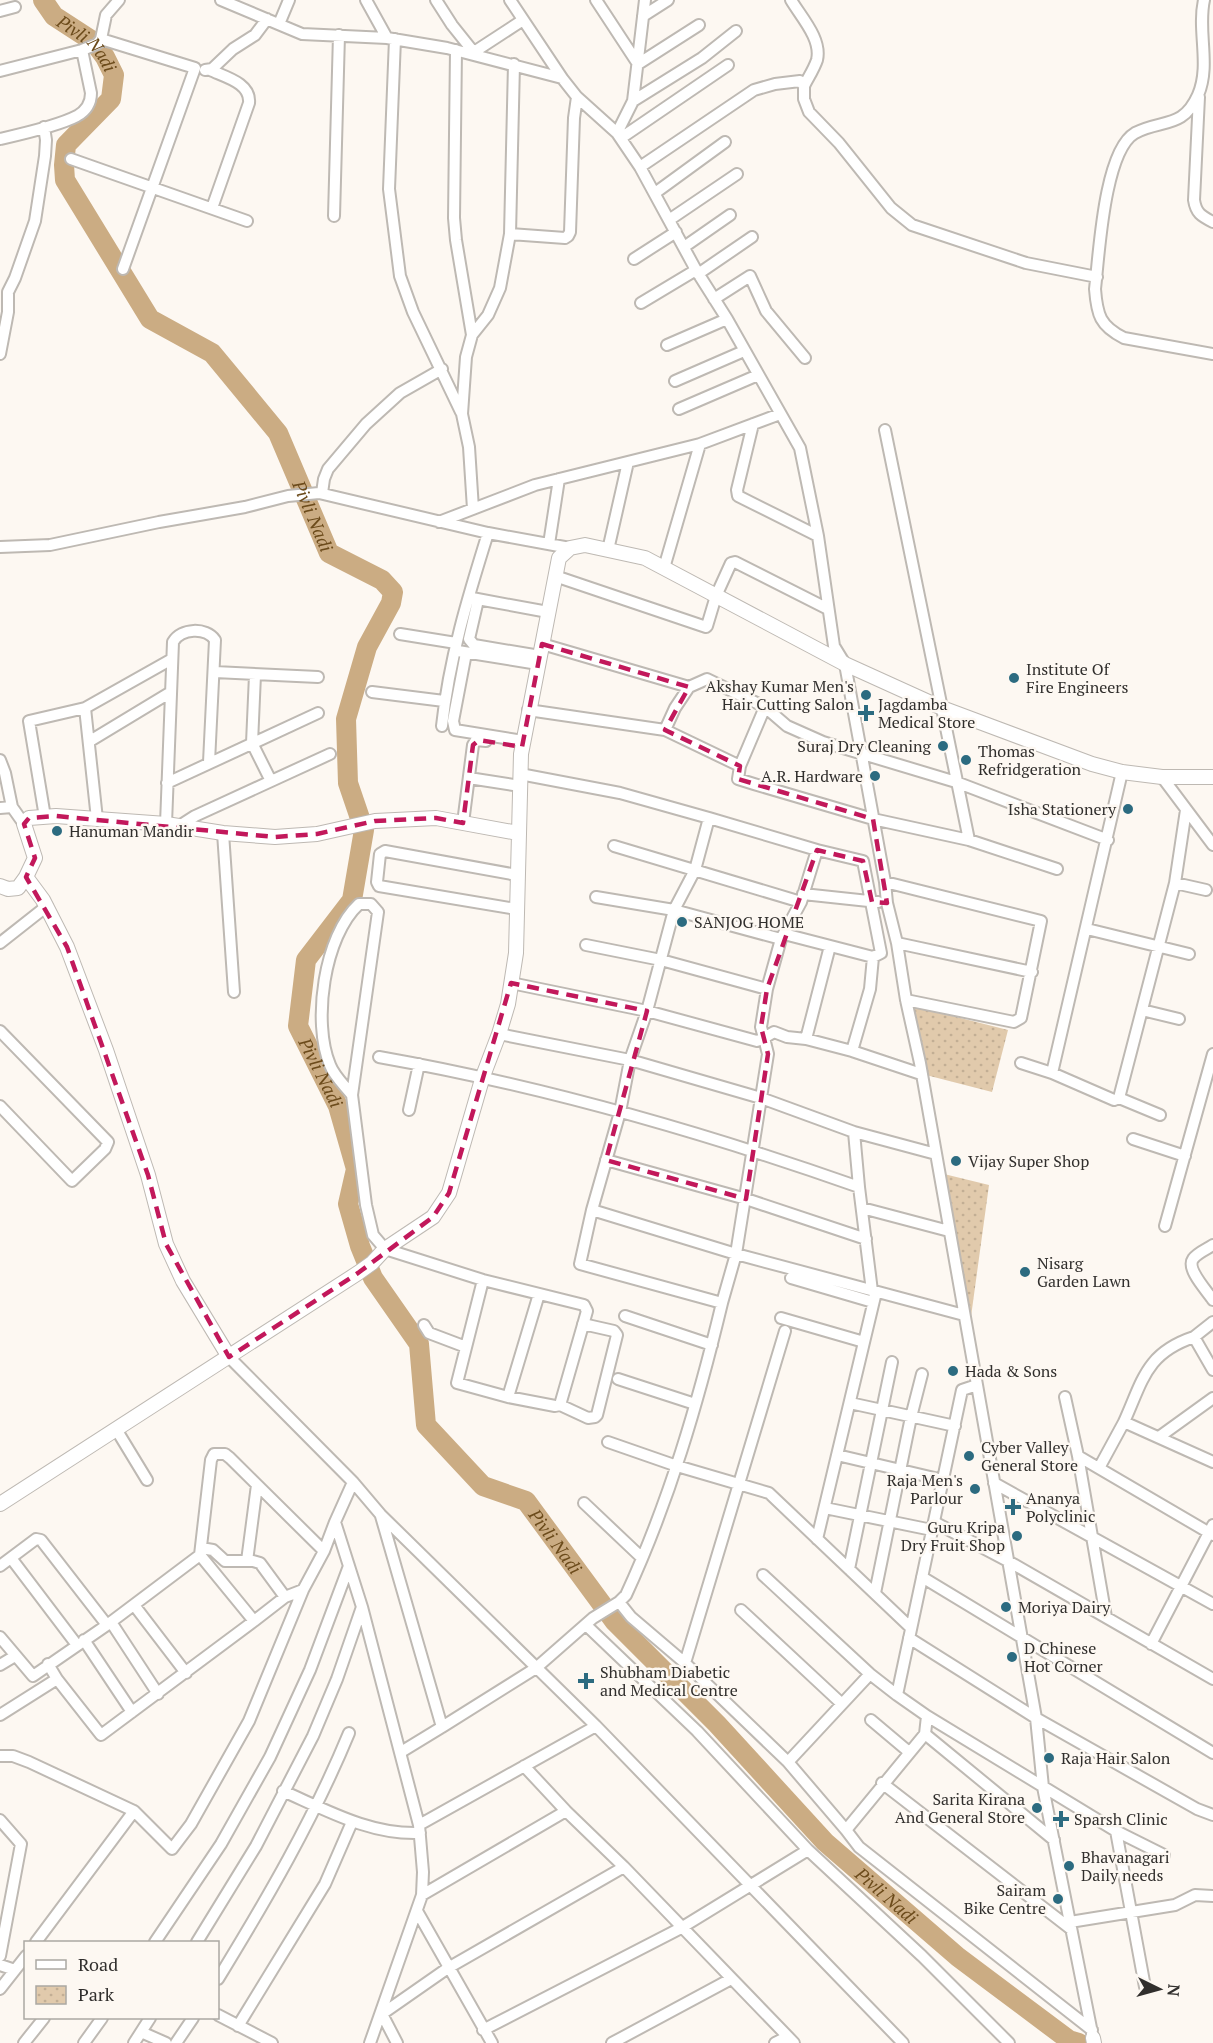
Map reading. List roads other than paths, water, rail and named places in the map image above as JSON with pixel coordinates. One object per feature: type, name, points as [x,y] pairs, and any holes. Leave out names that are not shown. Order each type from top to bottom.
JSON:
[{"type":"street","points":[[0,71],[84,50],[99,41],[106,15],[119,0]]},
{"type":"street","points":[[221,0],[302,34],[391,39],[475,53],[562,78]]},
{"type":"street","points":[[279,24],[290,0]]},
{"type":"street","points":[[366,0],[391,39],[389,189],[400,276],[413,312],[462,414],[469,447],[473,509]]},
{"type":"street","points":[[436,0],[452,25],[475,53]]},
{"type":"street","points":[[510,0],[562,78],[577,97],[619,136],[640,167],[697,272],[727,319],[800,448],[818,536],[834,646],[845,664],[887,903],[898,947],[1036,1718],[1043,1787],[1093,2037]]},
{"type":"street","points":[[596,0],[638,64]]},
{"type":"street","points":[[619,136],[633,101],[645,0]]},
{"type":"street","points":[[643,16],[669,0]]},
{"type":"street","points":[[791,0],[815,38],[817,47],[817,59],[804,86],[806,106],[891,208],[912,225],[1026,263],[1097,277]]},
{"type":"street","points":[[1204,0],[1201,15],[1208,77],[1199,94],[1190,109],[1179,119],[1134,134],[1116,156],[1110,180],[1097,277],[1097,307],[1102,322],[1111,332],[1124,338],[1213,354]]},
{"type":"street","points":[[0,11],[15,8]]},
{"type":"street","points":[[210,70],[255,34],[267,19]]},
{"type":"street","points":[[475,53],[523,20]]},
{"type":"street","points":[[638,64],[699,25]]},
{"type":"street","points":[[633,101],[702,58],[736,31]]},
{"type":"street","points":[[334,216],[339,35]]},
{"type":"street","points":[[99,41],[195,68],[210,70],[245,87],[250,96],[249,102],[213,208]]},
{"type":"street","points":[[0,139],[77,116],[89,105],[91,93],[84,50]]},
{"type":"street","points":[[456,50],[454,218],[472,335]]},
{"type":"street","points":[[462,414],[466,357],[472,335],[488,315],[500,288],[510,234],[514,64]]},
{"type":"street","points":[[619,136],[728,65]]},
{"type":"street","points":[[123,269],[195,68]]},
{"type":"street","points":[[640,167],[754,90],[793,81],[800,81],[804,86]]},
{"type":"street","points":[[1199,94],[1194,200],[1200,216],[1213,222]]},
{"type":"street","points":[[510,234],[565,238],[570,232],[574,118],[577,97]]},
{"type":"street","points":[[0,354],[8,312],[4,293],[15,278],[35,221],[45,156],[44,127]]},
{"type":"street","points":[[655,193],[725,142]]},
{"type":"street","points":[[71,159],[247,221]]},
{"type":"street","points":[[669,220],[737,174]]},
{"type":"street","points":[[684,247],[730,215]]},
{"type":"street","points":[[634,259],[676,232]]},
{"type":"street","points":[[641,303],[697,272],[752,237]]},
{"type":"street","points":[[714,299],[750,276],[766,311],[805,358]]},
{"type":"street","points":[[668,345],[727,319]]},
{"type":"street","points":[[675,381],[744,351]]},
{"type":"street","points":[[320,493],[328,469],[366,424],[400,393],[442,369]]},
{"type":"street","points":[[679,409],[758,375]]},
{"type":"street","points":[[438,522],[535,485],[700,444],[780,414]]},
{"type":"street","points":[[753,424],[737,490],[738,496],[818,536]]},
{"type":"street","points":[[885,430],[969,840]]},
{"type":"street","points":[[664,568],[700,444]]},
{"type":"street","points":[[608,550],[628,462]]},
{"type":"street","points":[[549,544],[559,479]]},
{"type":"street","points":[[0,547],[50,545],[245,507],[288,496],[320,493],[488,534],[570,548],[585,545],[645,558],[845,664],[942,708],[1092,764],[1122,772],[1162,777],[1213,777]]},
{"type":"street","points":[[442,726],[444,701],[473,599],[488,534]]},
{"type":"street","points":[[0,1504],[358,1273],[385,1250],[433,1217],[449,1193],[483,1076],[499,1034],[511,982],[516,953],[518,833],[523,744],[559,558],[570,548]]},
{"type":"street","points":[[555,576],[703,627],[708,626],[716,596],[732,563],[735,562],[828,609]]},
{"type":"street","points":[[473,599],[548,612]]},
{"type":"street","points":[[473,599],[469,639],[474,645],[508,652],[540,655],[689,687],[707,680],[765,707],[787,726],[823,742],[956,782],[1108,840]]},
{"type":"street","points":[[165,824],[172,658],[175,638],[187,632],[204,632],[215,640],[209,762]]},
{"type":"street","points":[[400,634],[458,649],[540,655]]},
{"type":"street","points":[[458,649],[453,721],[455,730],[523,744]]},
{"type":"street","points":[[45,817],[29,721],[86,708],[172,658]]},
{"type":"street","points":[[214,672],[318,677]]},
{"type":"street","points":[[255,675],[252,743],[271,781]]},
{"type":"street","points":[[665,730],[675,708],[689,687]]},
{"type":"street","points":[[90,741],[171,692]]},
{"type":"street","points":[[372,692],[444,701]]},
{"type":"street","points":[[765,707],[740,766],[738,779],[873,819],[969,840],[1057,869]]},
{"type":"street","points":[[86,708],[97,819]]},
{"type":"street","points":[[528,710],[665,730],[740,766]]},
{"type":"street","points":[[167,783],[318,713]]},
{"type":"street","points":[[463,823],[476,740],[523,744]]},
{"type":"street","points":[[181,825],[195,816],[330,754]]},
{"type":"street","points":[[0,760],[12,807],[24,824],[35,858],[18,888],[8,889],[0,886]]},
{"type":"street","points":[[1052,1073],[1122,772]]},
{"type":"street","points":[[1162,777],[1213,845]]},
{"type":"street","points":[[469,778],[520,780],[620,793],[817,850],[863,861],[872,902],[877,955],[852,1052]]},
{"type":"street","points":[[0,808],[12,807]]},
{"type":"street","points":[[1119,1098],[1175,883],[1186,810]]},
{"type":"street","points":[[24,824],[29,818],[56,816],[181,825],[223,833],[275,837],[317,834],[375,821],[436,818],[518,833]]},
{"type":"street","points":[[709,818],[695,870],[674,910],[647,1011],[630,1060],[620,1112],[592,1210],[580,1264],[722,1304]]},
{"type":"street","points":[[223,833],[234,992]]},
{"type":"street","points":[[614,846],[802,898],[887,903]]},
{"type":"street","points":[[401,1752],[536,1668],[590,1621],[626,1595],[677,1466],[736,1254],[768,1054],[761,1027],[767,989],[783,937],[802,898],[817,850]]},
{"type":"street","points":[[516,909],[379,886],[376,882],[382,852],[517,875]]},
{"type":"street","points":[[26,877],[47,906],[67,947],[106,1050],[148,1175],[166,1244],[183,1281],[229,1357],[353,1482],[381,1515],[596,1726],[903,2043]]},
{"type":"street","points":[[885,882],[1041,921],[1021,1018],[1014,1022],[906,999]]},
{"type":"street","points":[[1175,883],[1206,890]]},
{"type":"street","points":[[596,897],[674,910],[783,937],[877,955],[898,947],[1032,972]]},
{"type":"street","points":[[352,1095],[330,1068],[323,1042],[324,981],[334,947],[349,913],[359,904],[371,904],[378,912],[352,1095],[373,1235],[385,1250],[483,1280],[584,1305],[587,1311],[560,1405]]},
{"type":"street","points":[[0,943],[47,906]]},
{"type":"street","points":[[1087,929],[1189,954]]},
{"type":"street","points":[[586,945],[661,960],[767,989]]},
{"type":"street","points":[[806,1040],[830,946]]},
{"type":"street","points":[[511,982],[647,1011],[757,1041],[774,1032],[852,1052],[921,1074]]},
{"type":"street","points":[[1142,1010],[1179,1019]]},
{"type":"street","points":[[0,1031],[108,1142],[105,1149],[72,1180],[0,1106]]},
{"type":"street","points":[[499,1034],[630,1060],[761,1098],[854,1132],[936,1155]]},
{"type":"street","points":[[1165,1226],[1213,1054]]},
{"type":"street","points":[[379,1057],[483,1076],[620,1112],[753,1150],[859,1187]]},
{"type":"street","points":[[1021,1063],[1052,1073],[1114,1100],[1119,1098],[1160,1115]]},
{"type":"street","points":[[409,1110],[419,1064]]},
{"type":"street","points":[[817,1539],[874,1295],[854,1132]]},
{"type":"street","points":[[1133,1139],[1185,1156]]},
{"type":"street","points":[[606,1160],[746,1199],[866,1239]]},
{"type":"street","points":[[862,1208],[950,1232]]},
{"type":"street","points":[[592,1210],[874,1295]]},
{"type":"street","points":[[1213,1245],[1194,1258],[1192,1264],[1192,1271],[1213,1300]]},
{"type":"street","points":[[791,1278],[964,1315]]},
{"type":"street","points":[[483,1280],[457,1383],[508,1397],[560,1405],[588,1418],[596,1417],[617,1335],[614,1331],[583,1323]]},
{"type":"street","points":[[508,1397],[539,1294]]},
{"type":"street","points":[[625,1316],[712,1345]]},
{"type":"street","points":[[782,1318],[864,1342]]},
{"type":"street","points":[[1099,1468],[1148,1370],[1157,1357],[1170,1347],[1194,1337],[1213,1322]]},
{"type":"street","points":[[424,1325],[429,1333],[466,1347]]},
{"type":"street","points":[[685,1663],[785,1331]]},
{"type":"street","points":[[1194,1337],[1213,1370]]},
{"type":"street","points":[[849,1569],[892,1362]]},
{"type":"street","points":[[875,1593],[922,1374]]},
{"type":"street","points":[[618,1379],[695,1404]]},
{"type":"street","points":[[897,1695],[962,1390],[977,1385]]},
{"type":"street","points":[[1065,1397],[1078,1456],[1106,1617]]},
{"type":"street","points":[[1160,1437],[1213,1398]]},
{"type":"street","points":[[849,1403],[955,1426]]},
{"type":"street","points":[[1124,1422],[1213,1462]]},
{"type":"street","points":[[116,1429],[147,1480]]},
{"type":"street","points":[[609,1443],[769,1493],[875,1593],[910,1633],[1036,1718],[1197,1809],[1213,1815]]},
{"type":"street","points":[[254,1621],[201,1551],[211,1460],[214,1454],[220,1453],[230,1458],[324,1551]]},
{"type":"street","points":[[837,1455],[943,1480]]},
{"type":"street","points":[[1078,1456],[1212,1531],[1151,1644]]},
{"type":"street","points":[[0,1756],[20,1758],[134,1811],[172,1849],[190,1824],[249,1721],[303,1590],[324,1551],[353,1482]]},
{"type":"street","points":[[994,1483],[1213,1604]]},
{"type":"street","points":[[248,1561],[257,1485]]},
{"type":"street","points":[[584,1503],[641,1557]]},
{"type":"street","points":[[825,1508],[889,1521],[933,1526],[1008,1561],[1213,1679]]},
{"type":"street","points":[[381,1515],[442,1727]]},
{"type":"street","points":[[335,1522],[362,1607],[401,1752],[420,1829],[423,1872],[422,1896],[370,2043]]},
{"type":"street","points":[[0,1566],[36,1539],[41,1540],[109,1624],[158,1694]]},
{"type":"street","points":[[0,1637],[33,1676],[109,1624],[201,1551],[213,1550],[225,1561],[260,1563],[285,1597]]},
{"type":"street","points":[[11,1558],[132,1712]]},
{"type":"street","points":[[156,1941],[221,1844],[270,1757],[310,1670],[349,1566]]},
{"type":"street","points":[[763,1575],[870,1674],[927,1716],[1116,1831],[1164,1855]]},
{"type":"street","points":[[922,1577],[1213,1753]]},
{"type":"street","points":[[48,1664],[101,1735],[285,1597],[303,1590]]},
{"type":"street","points":[[134,1605],[186,1673]]},
{"type":"street","points":[[614,1605],[685,1663],[788,1762],[859,1847],[1093,2037]]},
{"type":"street","points":[[199,1941],[256,1846],[313,1736],[337,1679],[362,1607]]},
{"type":"street","points":[[741,1611],[842,1704]]},
{"type":"street","points":[[590,1621],[808,1850],[922,1956],[1009,2043]]},
{"type":"street","points":[[0,1665],[15,1656]]},
{"type":"street","points":[[788,1762],[870,1674]]},
{"type":"street","points":[[0,1715],[57,1679]]},
{"type":"street","points":[[846,1830],[882,1783],[925,1734],[927,1716]]},
{"type":"street","points":[[871,1720],[909,1752]]},
{"type":"street","points":[[283,1791],[352,1822],[384,1831],[420,1829],[524,1766],[596,1726]]},
{"type":"street","points":[[219,1977],[274,1888],[317,1806],[349,1733]]},
{"type":"street","points":[[925,1734],[1054,1840]]},
{"type":"street","points":[[524,1766],[790,2040]]},
{"type":"street","points":[[882,1783],[1071,1926],[1175,1905],[1191,1897],[1213,1896]]},
{"type":"street","points":[[37,1941],[134,1811]]},
{"type":"street","points":[[422,1896],[566,1811]]},
{"type":"street","points":[[0,1820],[21,1844],[0,1956]]},
{"type":"street","points":[[238,2026],[325,1884],[352,1822]]},
{"type":"street","points":[[1116,1831],[1145,1987]]},
{"type":"street","points":[[483,2030],[681,1928],[808,1850]]},
{"type":"street","points":[[382,2014],[448,1968],[624,1867]]},
{"type":"street","points":[[417,1911],[492,2043]]},
{"type":"street","points":[[0,1989],[24,1959]]},
{"type":"street","points":[[0,1965],[15,1970]]},
{"type":"street","points":[[612,2043],[731,1978]]},
{"type":"street","points":[[382,2014],[398,2043]]},
{"type":"street","points":[[219,2016],[272,2043]]},
{"type":"street","points":[[24,2043],[44,2019]]},
{"type":"street","points":[[84,2043],[101,2019]]},
{"type":"street","points":[[134,2043],[149,2019]]},
{"type":"street","points":[[176,2043],[192,2019]]},
{"type":"street","points":[[141,2032],[166,2043]]},
{"type":"street","points":[[775,2043],[790,2040]]},
{"type":"waterway","name":"Pivli Nadi","points":[[43,0],[54,16],[94,42],[114,75],[111,99],[66,145],[65,180],[150,319],[212,353],[278,433],[329,553],[382,580],[393,592],[391,603],[367,647],[346,719],[348,783],[364,830],[352,900],[306,960],[298,1026],[338,1106],[356,1169],[348,1204],[360,1246],[373,1278],[419,1344],[426,1425],[483,1486],[526,1501],[615,1622],[717,1724],[825,1842],[958,1957],[1069,2040],[1079,2043]]},
{"type":"place","name":"Institute Of Fire Engineers","points":[[1014,678]]},
{"type":"place","name":"Akshay Kumar Men's Hair Cutting Salon","points":[[866,695]]},
{"type":"place","name":"Jagdamba Medical Store","points":[[866,713]]},
{"type":"place","name":"Suraj Dry Cleaning","points":[[943,746]]},
{"type":"place","name":"Thomas Refridgeration","points":[[966,760]]},
{"type":"place","name":"A.R. Hardware","points":[[875,776]]},
{"type":"place","name":"Isha Stationery","points":[[1128,809]]},
{"type":"place","name":"Hanuman Mandir","points":[[57,831]]},
{"type":"place","name":"SANJOG HOME","points":[[682,922]]},
{"type":"place","name":"Vijay Super Shop","points":[[956,1161]]},
{"type":"place","name":"Nisarg Garden Lawn","points":[[1025,1272]]},
{"type":"place","name":"Hada & Sons","points":[[953,1371]]},
{"type":"place","name":"Cyber Valley General Store","points":[[969,1456]]},
{"type":"place","name":"Raja Men's Parlour","points":[[975,1489]]},
{"type":"place","name":"Ananya Polyclinic","points":[[1013,1507]]},
{"type":"place","name":"Guru Kripa Dry Fruit Shop","points":[[1017,1536]]},
{"type":"place","name":"Moriya Dairy","points":[[1006,1607]]},
{"type":"place","name":"D Chinese Hot Corner","points":[[1012,1657]]},
{"type":"place","name":"Shubham Diabetic and Medical Centre","points":[[586,1681]]},
{"type":"place","name":"Raja Hair Salon","points":[[1049,1758]]},
{"type":"place","name":"Sarita Kirana And General Store","points":[[1037,1808]]},
{"type":"place","name":"Sparsh Clinic","points":[[1061,1819]]},
{"type":"place","name":"Bhavanagari Daily needs","points":[[1069,1866]]},
{"type":"place","name":"Sairam Bike Centre","points":[[1058,1899]]}]
